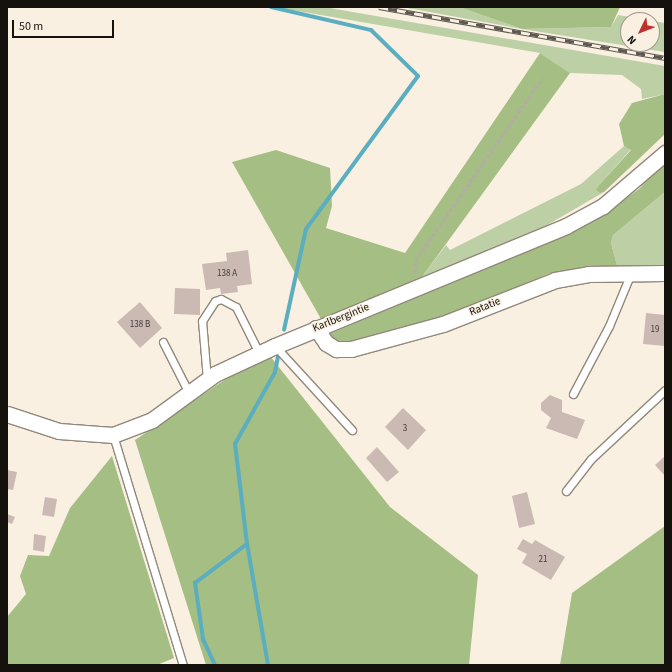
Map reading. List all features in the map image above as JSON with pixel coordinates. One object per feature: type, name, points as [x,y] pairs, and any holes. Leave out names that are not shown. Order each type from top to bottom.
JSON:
[{"type":"street","name":"Karlbergintie","points":[[7,414],[58,430],[113,435],[152,420],[207,380],[259,353],[316,328],[566,226],[603,206],[665,153]]},
{"type":"street","name":"Ratatie","points":[[316,328],[326,343],[336,349],[351,349],[443,324],[555,280],[631,272],[665,273]]},
{"type":"lane","points":[[573,394],[609,326],[631,272]]},
{"type":"lane","points":[[207,380],[202,321],[215,301],[221,299],[236,307],[259,353]]},
{"type":"lane","points":[[163,342],[189,393]]},
{"type":"lane","points":[[275,346],[352,430]]},
{"type":"lane","points":[[566,491],[591,459],[665,390]]},
{"type":"lane","points":[[113,435],[183,665]]},
{"type":"path","points":[[415,288],[415,261],[542,78]]},
{"type":"green space","points":[[275,7],[324,7],[665,66],[665,94],[642,99],[641,89],[622,75],[570,73],[540,53]]},
{"type":"green space","points":[[402,7],[459,7],[522,29]]},
{"type":"green space","points":[[459,7],[620,7],[611,27],[522,29]]},
{"type":"green space","points":[[618,15],[620,15],[620,45],[522,29],[611,27]]},
{"type":"green space","points":[[660,22],[665,23],[665,52],[660,51]]},
{"type":"green space","points":[[540,53],[570,73],[422,277],[321,319],[232,162],[276,150],[330,168],[332,206],[326,228],[405,253]]},
{"type":"green space","points":[[665,94],[665,134],[604,192],[600,193],[596,190],[600,184],[631,150],[624,146],[619,124],[632,103]]},
{"type":"green space","points":[[624,146],[631,149],[600,184],[600,193],[604,192],[537,231],[422,277],[446,245],[450,250],[581,184]]},
{"type":"green space","points":[[665,161],[665,192],[613,235],[611,243],[618,269],[550,273],[441,319],[363,343],[334,343],[329,334],[555,240],[601,216],[639,189]]},
{"type":"green space","points":[[665,192],[665,267],[618,269],[611,243],[613,235]]},
{"type":"green space","points":[[270,356],[390,507],[478,575],[469,665],[206,665],[135,440],[226,379]]},
{"type":"green space","points":[[112,456],[174,658],[157,665],[7,665],[7,617],[26,594],[20,576],[28,555],[49,556],[70,508]]},
{"type":"green space","points":[[665,526],[665,665],[560,665],[572,593]]},
{"type":"building","points":[[248,250],[252,284],[237,286],[238,292],[221,294],[220,288],[206,290],[202,264],[227,261],[226,253]]},
{"type":"building","points":[[175,288],[200,289],[200,315],[174,314]]},
{"type":"building","points":[[140,302],[162,328],[140,348],[117,322]]},
{"type":"building","points":[[646,313],[665,315],[665,346],[643,344]]},
{"type":"building","points":[[550,395],[562,400],[562,412],[585,420],[577,439],[546,428],[551,418],[541,410],[541,403]]},
{"type":"building","points":[[403,408],[426,430],[408,450],[385,427]]},
{"type":"building","points":[[377,447],[399,472],[387,482],[366,458]]},
{"type":"building","points":[[665,456],[665,476],[655,465]]},
{"type":"building","points":[[7,470],[17,472],[13,490],[7,489]]},
{"type":"building","points":[[527,492],[535,524],[519,528],[512,496]]},
{"type":"building","points":[[45,497],[57,499],[54,517],[42,515]]},
{"type":"building","points":[[7,514],[15,517],[12,524],[7,522]]},
{"type":"building","points":[[34,534],[46,536],[44,552],[33,550]]},
{"type":"building","points":[[523,539],[532,544],[535,540],[565,557],[551,580],[522,563],[527,554],[517,549]]},
{"type":"waterway","points":[[271,7],[371,30],[418,76],[306,229],[284,330]]},
{"type":"waterway","points":[[268,665],[247,544],[235,444],[275,372],[278,356]]},
{"type":"waterway","points":[[215,665],[203,639],[195,583],[247,544]]},
{"type":"railway","points":[[379,7],[665,58]]}]
